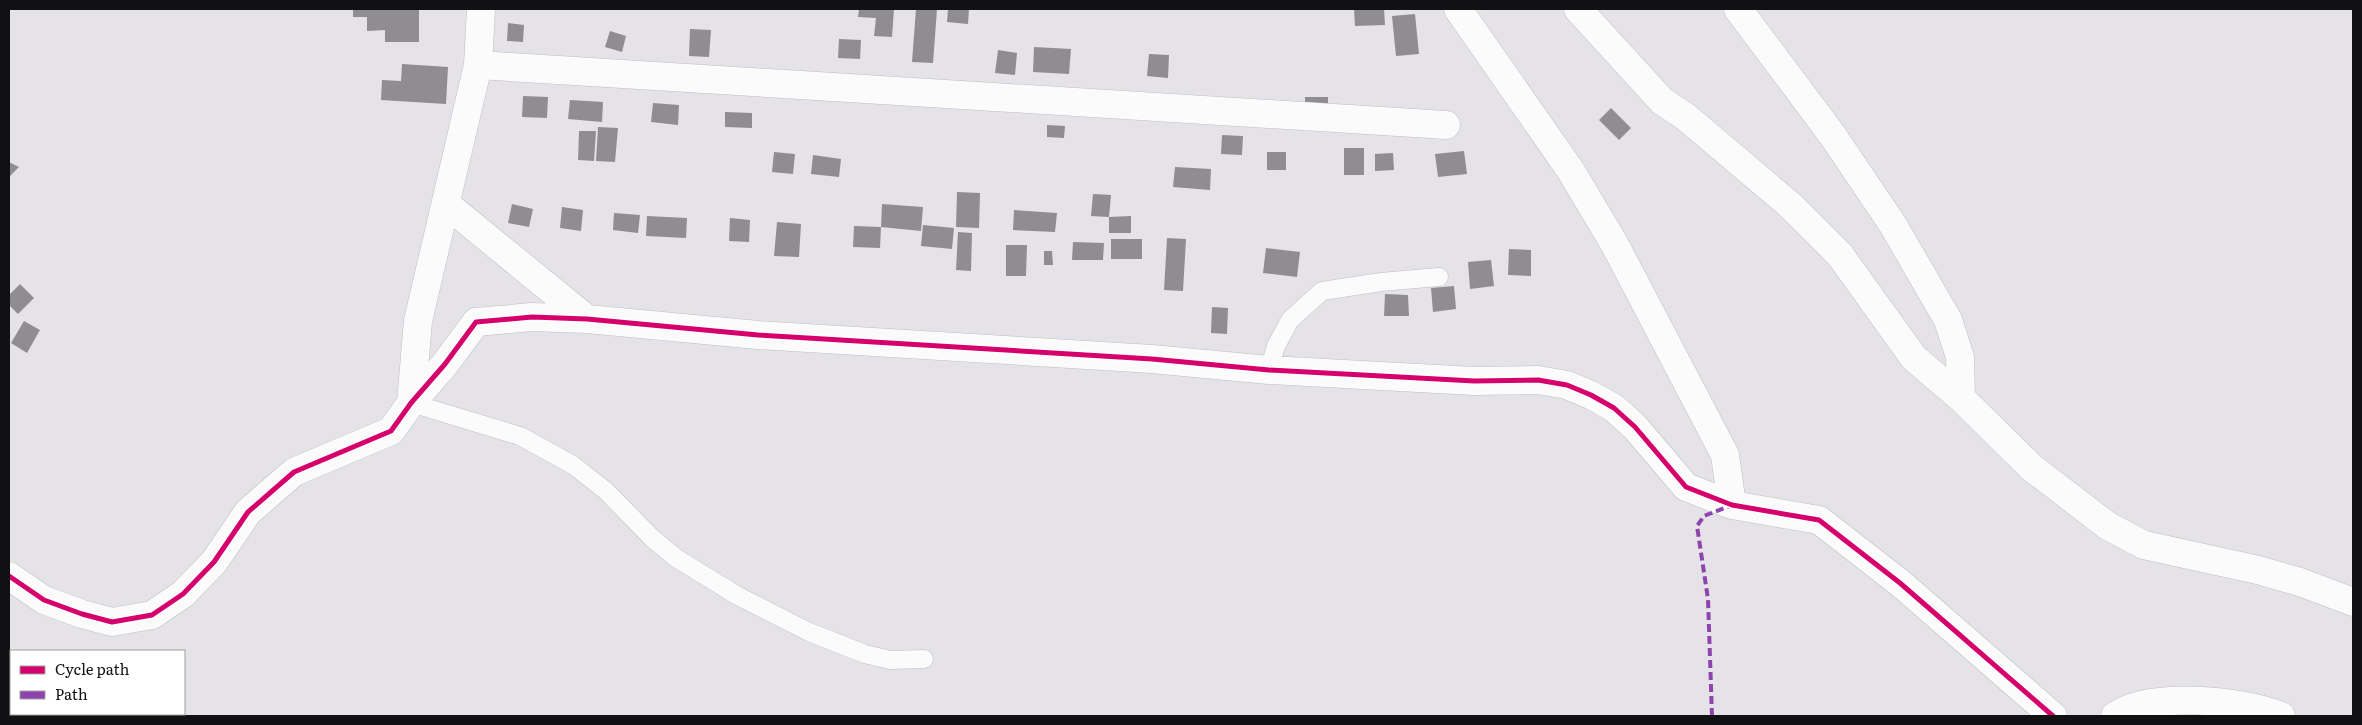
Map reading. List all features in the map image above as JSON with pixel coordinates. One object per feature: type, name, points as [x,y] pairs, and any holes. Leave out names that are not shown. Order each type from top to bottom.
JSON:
[{"type":"street","points":[[411,403],[418,321],[478,65],[481,9]]},
{"type":"street","points":[[1458,9],[1571,171],[1615,246],[1725,455],[1732,505]]},
{"type":"street","points":[[1578,9],[1662,101],[1686,117],[1791,206],[1840,255],[1914,358],[1961,398],[2032,468],[2108,526],[2137,541],[2152,547],[2275,574],[2353,602]]},
{"type":"street","points":[[1738,9],[1832,136],[1893,225],[1948,320],[1960,357],[1961,398]]},
{"type":"street","points":[[478,65],[1446,125]]},
{"type":"street","points":[[446,204],[587,319]]},
{"type":"street","points":[[9,576],[44,600],[82,614],[112,622],[152,615],[183,594],[214,562],[248,512],[294,472],[391,431],[476,322],[532,317],[587,319],[758,335],[1152,359],[1269,370],[1474,381],[1538,380],[1567,384],[1614,408],[1635,427],[1686,487],[1732,505],[1820,520],[1900,582],[2053,716]]},
{"type":"street","points":[[2115,716],[2144,703],[2177,700],[2241,704],[2281,716]]},
{"type":"lane","points":[[1269,370],[1276,346],[1290,320],[1322,291],[1381,282],[1439,277]]},
{"type":"lane","points":[[411,403],[520,436],[572,465],[606,492],[652,538],[676,558],[738,596],[809,632],[865,654],[890,660],[924,659]]},
{"type":"building","points":[[353,9],[419,9],[419,42],[385,42],[385,30],[367,31],[367,17],[353,17]]},
{"type":"building","points":[[859,9],[894,9],[892,37],[874,36],[876,18],[858,17]]},
{"type":"building","points":[[916,9],[937,9],[933,63],[912,62]]},
{"type":"building","points":[[948,9],[969,9],[968,24],[947,22]]},
{"type":"building","points":[[1354,9],[1384,9],[1385,25],[1355,26]]},
{"type":"building","points":[[1415,14],[1419,54],[1396,56],[1392,16]]},
{"type":"building","points":[[508,23],[524,25],[523,42],[507,41]]},
{"type":"building","points":[[690,29],[711,30],[709,57],[689,56]]},
{"type":"building","points":[[610,31],[626,36],[622,52],[605,47]]},
{"type":"building","points":[[839,39],[861,40],[860,59],[838,58]]},
{"type":"building","points":[[1034,47],[1071,49],[1069,74],[1033,72]]},
{"type":"building","points":[[998,50],[1017,53],[1015,75],[995,73]]},
{"type":"building","points":[[1149,54],[1169,55],[1168,78],[1147,76]]},
{"type":"building","points":[[402,64],[448,67],[446,104],[381,100],[382,80],[401,81]]},
{"type":"building","points":[[523,96],[548,97],[547,118],[522,117]]},
{"type":"building","points":[[1305,97],[1328,97],[1328,113],[1305,113]]},
{"type":"building","points":[[570,100],[603,102],[602,122],[568,119]]},
{"type":"building","points":[[653,103],[679,105],[678,125],[651,122]]},
{"type":"building","points":[[1611,108],[1631,128],[1619,140],[1599,120]]},
{"type":"building","points":[[725,112],[752,113],[752,128],[725,127]]},
{"type":"building","points":[[1047,125],[1065,126],[1064,138],[1047,137]]},
{"type":"building","points":[[598,127],[618,128],[615,162],[596,161]]},
{"type":"building","points":[[579,131],[596,131],[594,161],[578,160]]},
{"type":"building","points":[[1222,135],[1243,136],[1242,155],[1221,154]]},
{"type":"building","points":[[1344,148],[1364,148],[1364,175],[1344,175]]},
{"type":"building","points":[[1464,151],[1467,174],[1438,177],[1435,154]]},
{"type":"building","points":[[774,152],[795,154],[793,174],[772,172]]},
{"type":"building","points":[[1267,152],[1286,152],[1286,170],[1267,170]]},
{"type":"building","points":[[1393,153],[1394,170],[1375,171],[1375,154]]},
{"type":"building","points":[[813,155],[841,159],[839,177],[811,174]]},
{"type":"building","points":[[9,162],[19,167],[9,177]]},
{"type":"building","points":[[1175,167],[1211,169],[1210,190],[1173,187]]},
{"type":"building","points":[[957,192],[980,193],[979,228],[956,227]]},
{"type":"building","points":[[1093,194],[1111,195],[1109,217],[1091,216]]},
{"type":"building","points":[[512,204],[533,209],[529,227],[508,223]]},
{"type":"building","points":[[882,204],[923,207],[921,231],[881,227]]},
{"type":"building","points":[[562,207],[583,210],[581,231],[560,228]]},
{"type":"building","points":[[1014,210],[1057,213],[1055,232],[1013,230]]},
{"type":"building","points":[[614,213],[640,215],[638,233],[613,230]]},
{"type":"building","points":[[647,216],[687,218],[686,238],[646,236]]},
{"type":"building","points":[[1131,216],[1131,233],[1109,233],[1109,217]]},
{"type":"building","points":[[730,218],[750,220],[749,242],[729,241]]},
{"type":"building","points":[[777,222],[801,224],[799,257],[774,256]]},
{"type":"building","points":[[923,225],[954,228],[952,249],[921,246]]},
{"type":"building","points":[[854,226],[881,227],[880,248],[853,247]]},
{"type":"building","points":[[958,232],[972,233],[971,271],[956,270]]},
{"type":"building","points":[[1167,238],[1186,239],[1183,291],[1164,290]]},
{"type":"building","points":[[1111,239],[1142,239],[1142,259],[1111,259]]},
{"type":"building","points":[[1073,242],[1104,243],[1103,260],[1072,260]]},
{"type":"building","points":[[1006,245],[1027,245],[1026,276],[1006,276]]},
{"type":"building","points":[[1266,248],[1300,252],[1297,277],[1263,273]]},
{"type":"building","points":[[1509,249],[1531,250],[1531,276],[1508,275]]},
{"type":"building","points":[[1044,251],[1052,251],[1053,265],[1044,265]]},
{"type":"building","points":[[1491,260],[1494,286],[1470,289],[1468,262]]},
{"type":"building","points":[[20,284],[34,298],[18,314],[9,305],[9,295]]},
{"type":"building","points":[[1454,286],[1456,309],[1433,312],[1431,288]]},
{"type":"building","points":[[1385,294],[1408,295],[1409,316],[1384,316]]},
{"type":"building","points":[[1212,307],[1228,308],[1227,334],[1211,333]]},
{"type":"building","points":[[24,321],[40,330],[27,353],[11,343]]},
{"type":"marked path","points":[[1712,716],[1708,599],[1697,526],[1704,516],[1732,505]]},
{"type":"cycle path","points":[[9,576],[44,600],[82,614],[112,622],[152,615],[183,594],[214,562],[248,512],[294,472],[391,431],[476,322],[532,317],[587,319],[758,335],[1152,359],[1269,370],[1474,381],[1538,380],[1567,385],[1591,395],[1614,408],[1635,427],[1686,487],[1732,505],[1819,520],[1900,583],[2053,716]]}]
